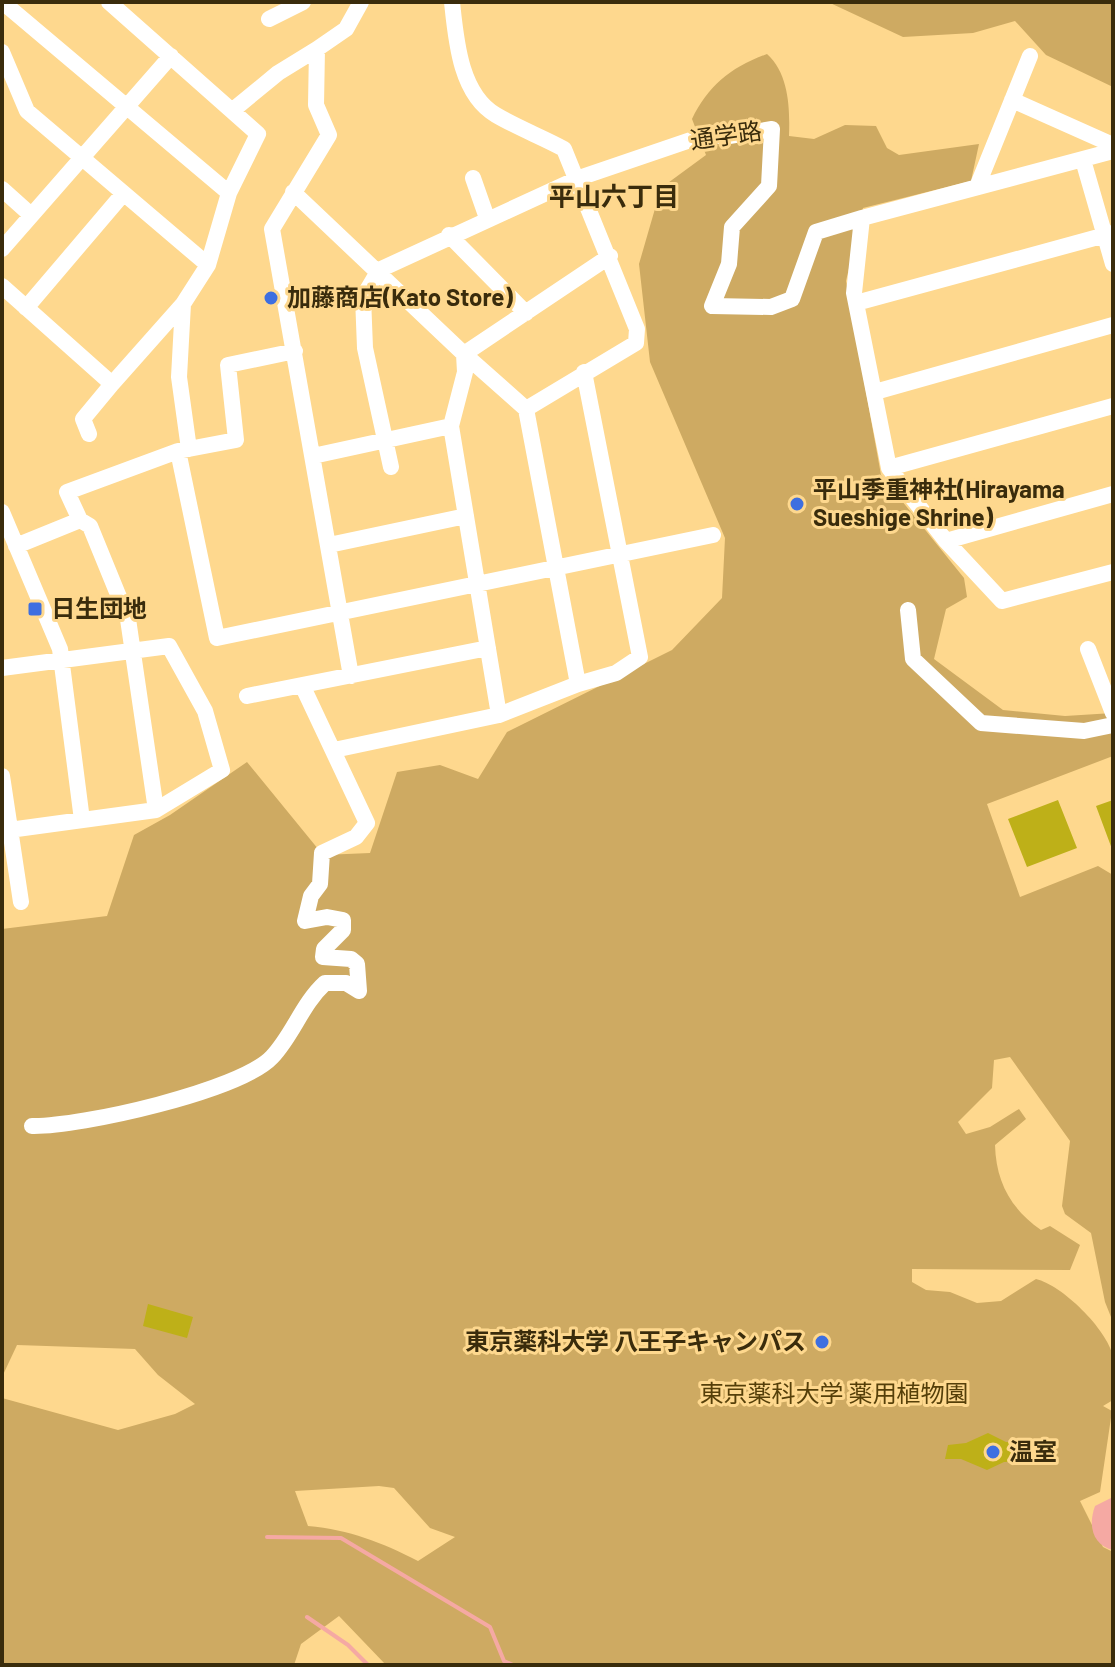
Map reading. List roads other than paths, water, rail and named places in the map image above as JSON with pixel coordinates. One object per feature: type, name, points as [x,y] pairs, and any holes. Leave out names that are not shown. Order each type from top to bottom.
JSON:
[{"type":"street","points":[[89,434],[83,419],[183,304],[208,265],[229,193],[258,134],[109,2]]},
{"type":"street","points":[[269,19],[303,2]]},
{"type":"street","points":[[233,110],[278,73],[346,29],[361,2]]},
{"type":"street","points":[[452,2],[455,36],[470,89],[493,114],[564,149],[579,178],[637,329],[636,343],[526,409]]},
{"type":"street","points":[[5,6],[229,193]]},
{"type":"street","points":[[317,49],[316,105],[329,135],[272,229],[351,676]]},
{"type":"street","points":[[2,52],[27,111],[208,265]]},
{"type":"street","points":[[2,249],[171,56]]},
{"type":"street","points":[[977,187],[1030,56]]},
{"type":"street","points":[[1012,100],[1113,145]]},
{"type":"street","name":"通学路","points":[[379,270],[449,235],[579,178],[711,133],[723,137],[772,129],[769,186],[732,227],[729,264],[712,306],[771,307],[792,299],[816,232],[862,218]]},
{"type":"street","points":[[1113,151],[862,218],[854,293],[889,468],[946,541],[1002,601],[1113,572]]},
{"type":"street","points":[[1083,160],[1109,234],[1113,264]]},
{"type":"street","points":[[473,178],[487,218]]},
{"type":"street","points":[[2,189],[31,215]]},
{"type":"street","points":[[293,192],[526,409],[578,684]]},
{"type":"street","points":[[26,308],[123,194]]},
{"type":"street","points":[[856,303],[1109,234]]},
{"type":"street","points":[[449,235],[526,313]]},
{"type":"street","points":[[464,354],[610,256]]},
{"type":"street","points":[[379,270],[363,297],[365,348],[391,467]]},
{"type":"street","points":[[2,286],[112,384]]},
{"type":"street","points":[[183,304],[179,377],[184,450],[217,638],[713,535]]},
{"type":"street","points":[[875,392],[1113,325]]},
{"type":"street","points":[[156,810],[128,619],[90,526],[80,520],[67,492],[184,450],[236,440],[228,365],[295,351]]},
{"type":"street","points":[[464,354],[465,372],[451,426],[499,715]]},
{"type":"street","points":[[334,750],[499,715],[578,684],[616,673],[640,657],[584,372]]},
{"type":"street","points":[[889,468],[1113,406]]},
{"type":"street","points":[[313,456],[451,426]]},
{"type":"street","points":[[946,541],[1113,494]]},
{"type":"street","points":[[2,512],[61,660],[82,820]]},
{"type":"street","points":[[329,545],[466,516]]},
{"type":"street","points":[[16,546],[80,520]]},
{"type":"street","points":[[908,610],[913,659],[981,723],[1084,731],[1113,725]]},
{"type":"street","points":[[2,668],[169,646],[205,711],[221,755],[222,770],[156,810],[6,830]]},
{"type":"street","points":[[247,696],[488,648]]},
{"type":"street","points":[[1088,649],[1113,713]]},
{"type":"street","points":[[32,1126],[53,1126],[154,1104],[241,1078],[270,1060],[312,995],[325,983],[346,983],[359,991],[357,964],[351,959],[323,957],[324,949],[343,930],[343,920],[327,917],[305,921],[304,915],[320,884],[322,853],[356,837],[365,829],[366,815],[302,685]]},
{"type":"street","points":[[2,776],[6,830],[21,902]]},
{"type":"waterway","points":[[267,1537],[341,1538],[490,1627],[504,1661],[513,1665]]},
{"type":"waterway","points":[[307,1617],[348,1645],[368,1665]]},
{"type":"place","name":"加藤商店(Kato Store)","points":[[271,298]]},
{"type":"place","name":"平山季重神社(Hirayama Sueshige Shrine)","points":[[797,504]]},
{"type":"place","name":"日生団地","points":[[35,609]]},
{"type":"place","name":"東京薬科大学 八王子キャンパス","points":[[822,1342]]},
{"type":"place","name":"温室","points":[[993,1452]]},
{"type":"district","name":"平山六丁目","points":[[614,197]]},
{"type":"park label","name":"東京薬科大学 薬用植物園","points":[[834,1394]]}]
